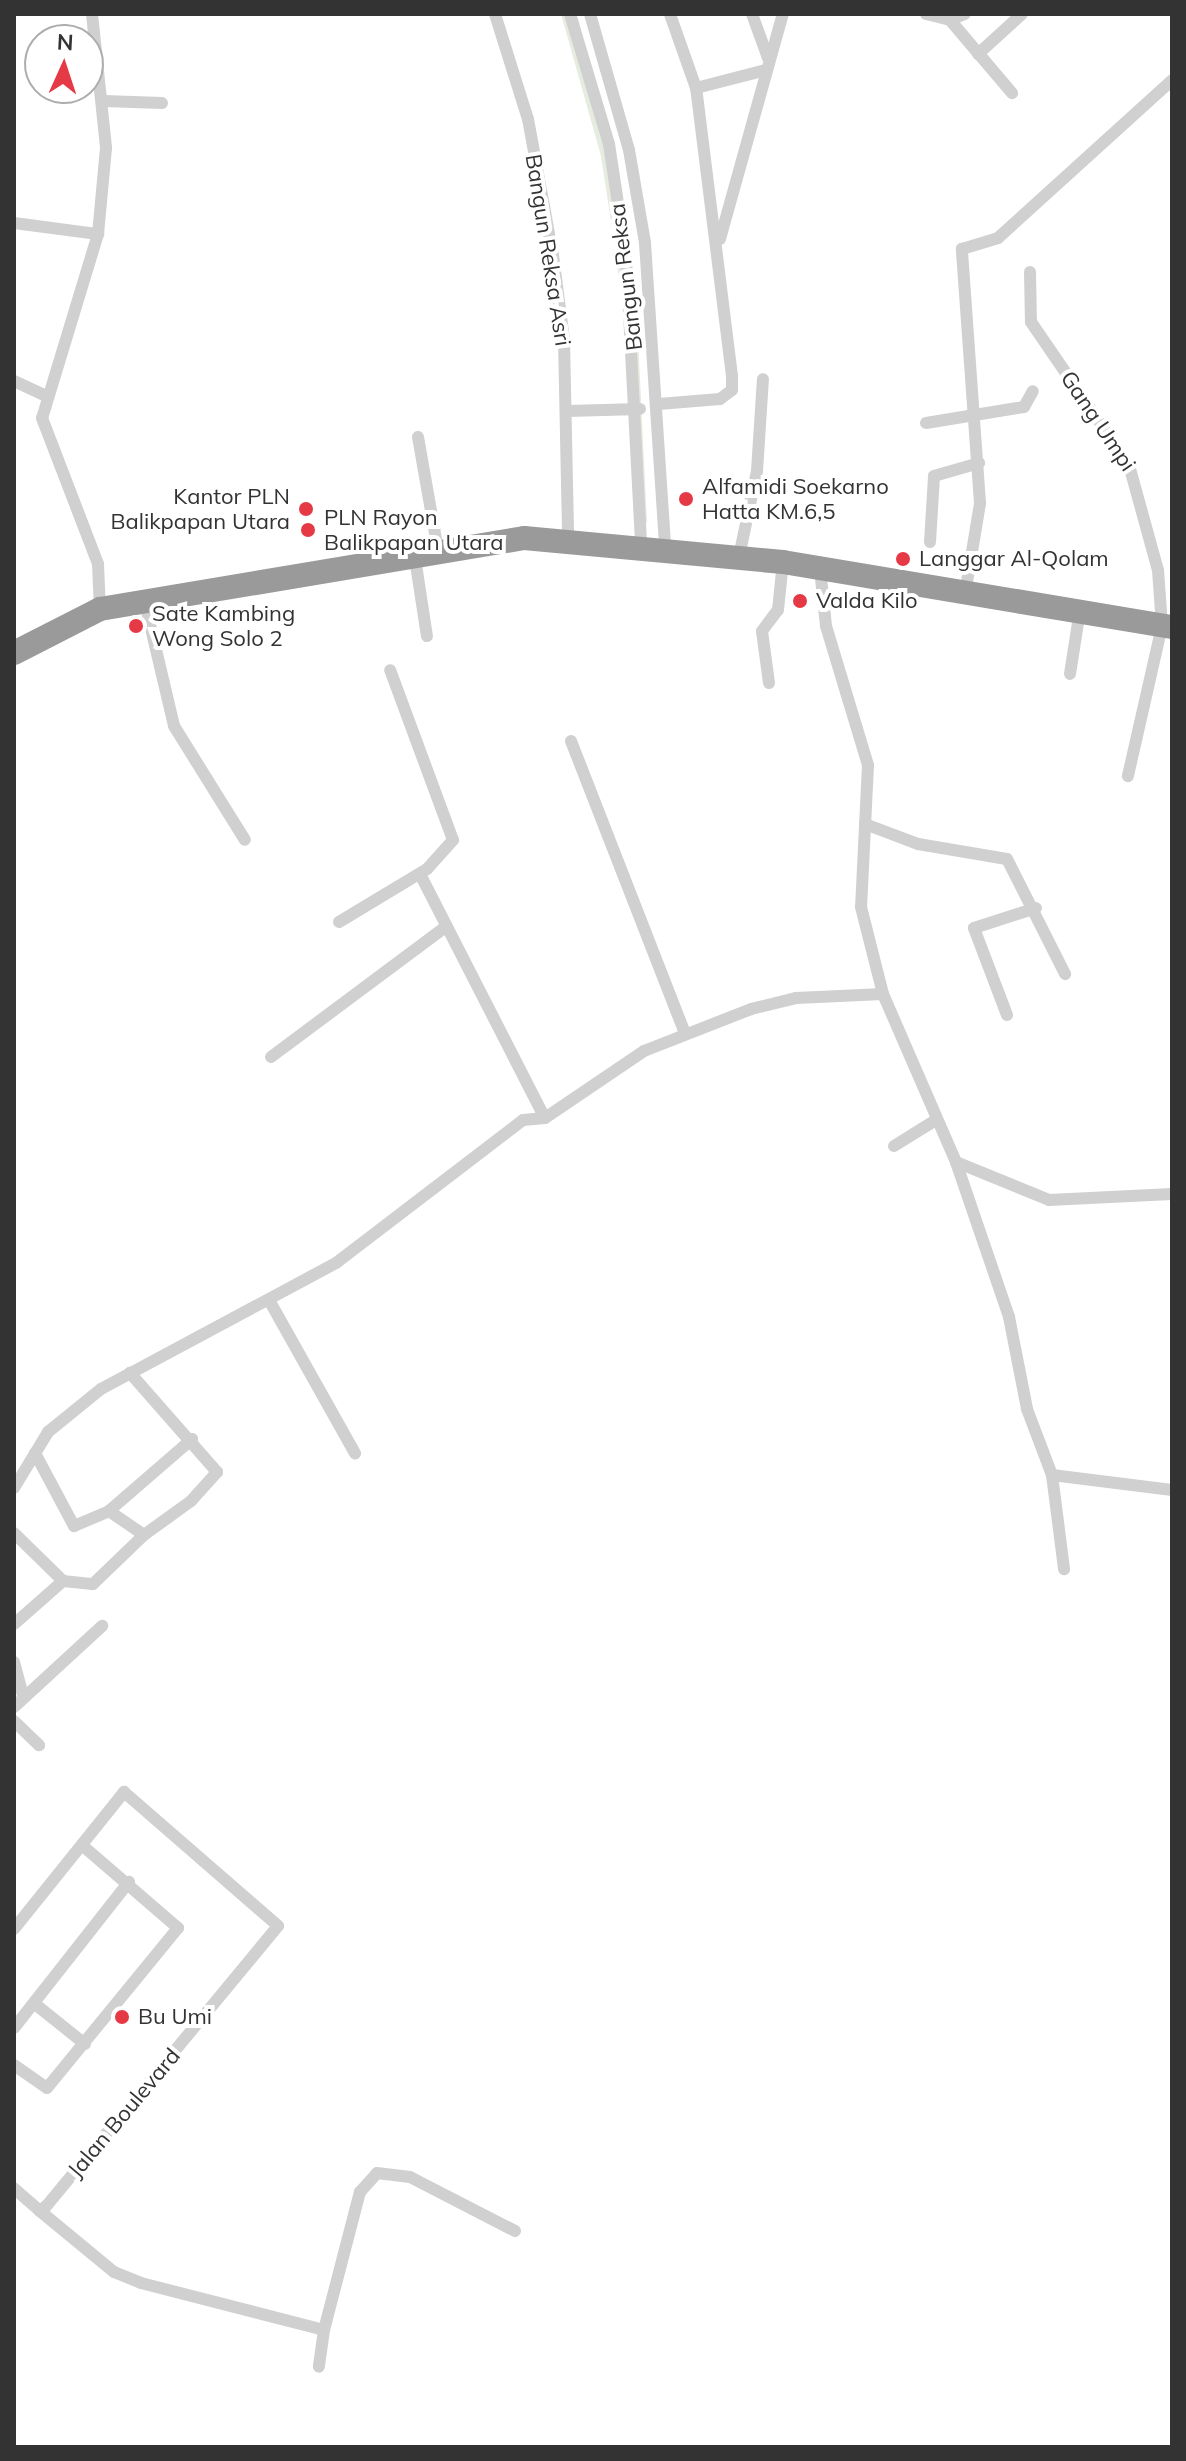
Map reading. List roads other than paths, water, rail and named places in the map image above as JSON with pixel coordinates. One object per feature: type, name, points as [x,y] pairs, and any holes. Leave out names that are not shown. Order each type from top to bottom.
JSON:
[{"type":"highway","points":[[14,653],[100,609],[427,555],[568,538],[783,562],[966,588],[1167,626]]},
{"type":"street","name":"Bangun Reksa Asri","points":[[495,14],[528,119],[553,255],[567,411],[568,538]]},
{"type":"street","name":"Bangun Reksa","points":[[570,14],[609,144],[625,245],[653,546]]},
{"type":"street","points":[[590,14],[629,150],[645,243],[659,404],[653,546]]},
{"type":"street","points":[[659,404],[720,399],[732,390],[720,239],[696,88],[670,14]]},
{"type":"street","points":[[752,14],[767,64]]},
{"type":"street","points":[[720,239],[783,14]]},
{"type":"street","points":[[926,14],[950,20],[965,14]]},
{"type":"street","points":[[978,54],[1022,14]]},
{"type":"street","points":[[950,20],[1012,93]]},
{"type":"street","points":[[696,88],[767,64]]},
{"type":"street","points":[[966,588],[979,463],[972,413],[962,249],[998,238],[1172,80]]},
{"type":"street","points":[[104,101],[162,103]]},
{"type":"street","points":[[100,609],[98,564],[43,427],[46,396],[98,234],[104,104]]},
{"type":"street","points":[[14,223],[98,234]]},
{"type":"street","points":[[625,245],[645,243]]},
{"type":"street","name":"Gang Umpi","points":[[1030,272],[1034,329],[1137,480],[1158,570],[1167,626],[1128,776]]},
{"type":"street","points":[[739,557],[755,489],[763,379]]},
{"type":"street","points":[[14,381],[46,396]]},
{"type":"street","points":[[926,423],[972,413],[1024,407],[1033,391]]},
{"type":"street","points":[[567,411],[640,409]]},
{"type":"street","points":[[418,437],[427,555],[427,636]]},
{"type":"street","points":[[930,542],[934,476],[979,463]]},
{"type":"street","points":[[769,683],[762,631],[778,610],[783,562]]},
{"type":"street","points":[[820,569],[826,626],[866,746],[865,824],[858,886],[883,994],[956,1162],[1052,1475],[1064,1569]]},
{"type":"street","points":[[145,603],[181,745],[245,840]]},
{"type":"street","points":[[1070,674],[1080,610]]},
{"type":"street","points":[[339,922],[420,874],[453,840],[390,670]]},
{"type":"street","points":[[571,741],[685,1034]]},
{"type":"street","points":[[865,824],[918,844],[1007,859],[1036,908],[1065,974]]},
{"type":"street","points":[[420,874],[545,1118]]},
{"type":"street","points":[[1007,1015],[974,928],[1036,908]]},
{"type":"street","points":[[271,1057],[447,926]]},
{"type":"street","points":[[14,1488],[48,1432],[130,1373],[269,1300],[392,1224],[523,1120],[545,1118],[644,1051],[773,1001],[883,994]]},
{"type":"street","points":[[894,1146],[936,1120]]},
{"type":"street","points":[[956,1162],[1049,1200],[1172,1194]]},
{"type":"street","points":[[269,1300],[355,1453]]},
{"type":"street","points":[[14,1533],[63,1581],[93,1584],[144,1535],[216,1477],[192,1439],[130,1373]]},
{"type":"street","points":[[35,1453],[70,1524],[109,1511],[192,1439]]},
{"type":"street","points":[[1052,1475],[1172,1490]]},
{"type":"street","points":[[109,1511],[144,1535]]},
{"type":"street","points":[[14,1624],[63,1581]]},
{"type":"street","points":[[14,1707],[102,1626]]},
{"type":"street","points":[[14,1662],[23,1696]]},
{"type":"street","points":[[14,1721],[39,1745]]},
{"type":"street","name":"Jalan Boulevard","points":[[40,2211],[278,1926],[121,1792],[82,1845]]},
{"type":"street","points":[[14,1929],[82,1845],[178,1925],[85,2044],[41,2087],[16,2072]]},
{"type":"street","points":[[14,2028],[129,1882]]},
{"type":"street","points":[[35,2004],[85,2044]]},
{"type":"street","points":[[319,2367],[324,2330],[360,2192],[377,2173],[410,2177],[515,2231]]},
{"type":"street","points":[[14,2188],[114,2272],[141,2283],[324,2330]]},
{"type":"place","name":"Alfamidi Soekarno Hatta KM.6,5","points":[[686,499]]},
{"type":"place","name":"Kantor PLN Balikpapan Utara","points":[[306,509]]},
{"type":"place","name":"PLN Rayon Balikpapan Utara","points":[[308,530]]},
{"type":"place","name":"Langgar Al-Qolam","points":[[903,559]]},
{"type":"place","name":"Valda Kilo","points":[[800,601]]},
{"type":"place","name":"Sate Kambing Wong Solo 2","points":[[136,626]]},
{"type":"place","name":"Bu Umi","points":[[122,2017]]}]
